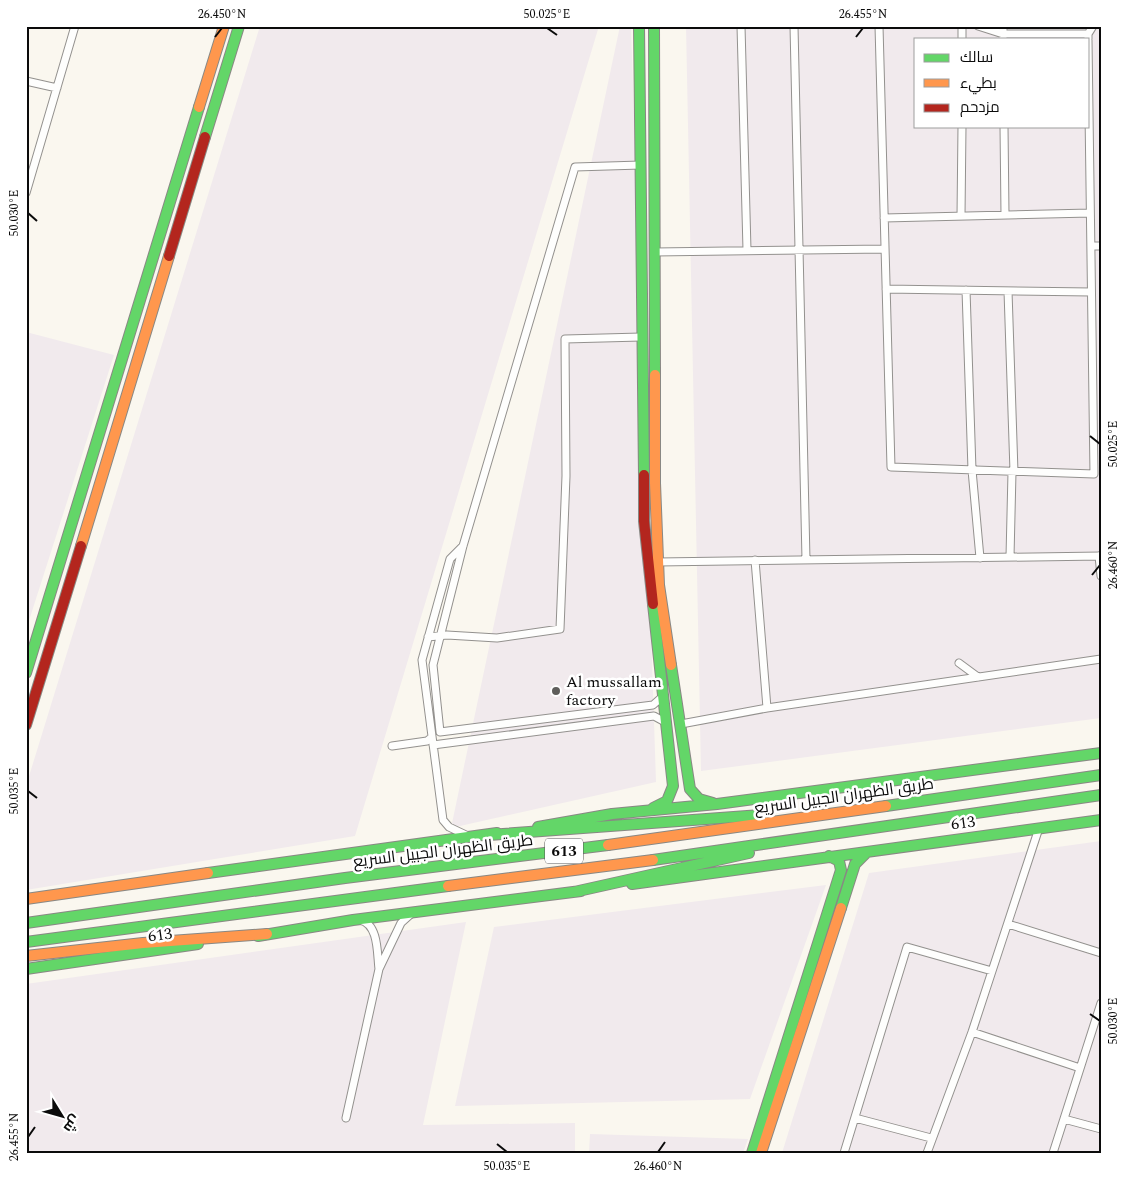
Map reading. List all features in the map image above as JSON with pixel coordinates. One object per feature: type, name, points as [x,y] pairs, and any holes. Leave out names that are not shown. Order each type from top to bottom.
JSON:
[{"type":"main road","points":[[26,673],[224,26]]},
{"type":"main road","points":[[26,725],[239,26]]},
{"type":"main road","points":[[639,26],[644,521],[673,786],[671,794],[661,805],[644,811]]},
{"type":"main road","points":[[654,26],[655,483],[659,585],[690,789],[699,799],[717,804]]},
{"type":"main road","points":[[153,257],[159,250],[164,254],[155,282],[156,301]]},
{"type":"main road","points":[[114,383],[111,410],[105,431],[107,435],[111,435],[116,430]]},
{"type":"main road","points":[[489,835],[644,811],[717,804],[1101,753]]},
{"type":"main road","name":"طريق الظهران الجبيل السريع","points":[[26,923],[345,878],[597,847],[1101,775]]},
{"type":"main road","name":"613","points":[[26,942],[335,900],[601,867],[853,829],[1101,795]]},
{"type":"main road","points":[[26,899],[468,836],[716,819],[910,801]]},
{"type":"main road","name":"613","points":[[26,969],[353,920],[574,892],[1101,820]]},
{"type":"main road","points":[[574,892],[853,829]]},
{"type":"main road","points":[[761,1153],[855,864],[860,856],[869,851]]},
{"type":"main road","points":[[752,1153],[842,870],[839,861],[829,856]]},
{"type":"main road","points":[[26,956],[143,943],[266,934]]},
{"type":"street","points":[[26,193],[75,26]]},
{"type":"street","points":[[741,26],[747,250]]},
{"type":"street","points":[[794,26],[806,560]]},
{"type":"street","points":[[879,26],[891,467],[1097,475],[1091,292],[1089,128]]},
{"type":"street","points":[[978,26],[1003,33],[1088,38],[1093,26]]},
{"type":"street","points":[[26,81],[57,88]]},
{"type":"street","points":[[961,216],[962,128]]},
{"type":"street","points":[[1004,128],[1005,215]]},
{"type":"street","points":[[440,732],[433,665],[440,635],[463,546],[575,167],[640,165]]},
{"type":"street","points":[[884,218],[1090,213]]},
{"type":"street","points":[[1091,246],[1101,246]]},
{"type":"street","points":[[655,252],[885,249]]},
{"type":"street","points":[[886,289],[1091,292]]},
{"type":"street","points":[[966,290],[972,470],[980,558]]},
{"type":"street","points":[[1008,291],[1013,472],[1010,557]]},
{"type":"street","points":[[428,637],[440,635],[497,638],[560,629],[566,476],[565,339],[642,337]]},
{"type":"street","points":[[463,546],[450,559],[422,660],[443,820],[449,827],[468,836]]},
{"type":"street","points":[[658,562],[1100,556],[1101,576]]},
{"type":"street","points":[[755,560],[767,708]]},
{"type":"street","points":[[681,724],[767,708],[1101,659]]},
{"type":"street","points":[[959,663],[978,677]]},
{"type":"street","points":[[432,739],[440,732],[653,705],[662,698]]},
{"type":"street","points":[[587,725],[600,711]]},
{"type":"street","points":[[392,746],[432,739],[587,725],[654,716],[665,722]]},
{"type":"street","points":[[927,1153],[972,1032],[1039,828]]},
{"type":"street","points":[[346,1118],[379,969],[401,923],[418,911]]},
{"type":"street","points":[[353,920],[367,922],[373,931],[379,969]]},
{"type":"street","points":[[1008,924],[1101,953]]},
{"type":"street","points":[[844,1153],[907,947],[992,971]]},
{"type":"street","points":[[1053,1153],[1101,1003]]},
{"type":"street","points":[[972,1032],[1080,1068]]},
{"type":"street","points":[[855,1118],[931,1138]]},
{"type":"street","points":[[1064,1119],[1101,1129]]},
{"type":"shaded area","points":[[260,26],[599,26],[355,836],[26,890],[26,786]]},
{"type":"shaded area","points":[[620,26],[631,26],[656,782],[451,828]]},
{"type":"shaded area","points":[[686,26],[1101,26],[1101,718],[701,771]]},
{"type":"shaded area","points":[[26,332],[114,355],[26,630]]},
{"type":"shaded area","points":[[1101,841],[1101,1153],[782,1153],[869,873]]},
{"type":"shaded area","points":[[826,885],[750,1099],[455,1106],[494,927]]},
{"type":"shaded area","points":[[466,922],[423,1125],[575,1123],[575,1153],[26,1153],[26,984]]},
{"type":"shaded area","points":[[590,1134],[748,1139],[743,1153],[589,1153]]},
{"type":"traffic: fast","points":[[205,137],[239,26]]},
{"type":"traffic: fast","points":[[639,26],[644,475]]},
{"type":"traffic: fast","points":[[654,26],[655,375]]},
{"type":"traffic: fast","points":[[26,673],[199,107]]},
{"type":"traffic: fast","points":[[653,604],[673,786],[667,801],[653,808]]},
{"type":"traffic: fast","points":[[671,665],[690,789],[699,799],[713,803]]},
{"type":"traffic: fast","points":[[538,827],[612,814],[717,804],[1101,753]]},
{"type":"traffic: fast","points":[[886,806],[1101,775]]},
{"type":"traffic: fast","points":[[653,860],[1101,795]]},
{"type":"traffic: fast","points":[[489,835],[761,815]]},
{"type":"traffic: fast","points":[[632,884],[1101,820]]},
{"type":"traffic: fast","points":[[208,873],[497,833]]},
{"type":"traffic: fast","points":[[26,923],[345,878],[608,845]]},
{"type":"traffic: fast","points":[[841,908],[855,864],[867,852]]},
{"type":"traffic: fast","points":[[574,892],[749,853]]},
{"type":"traffic: fast","points":[[752,1153],[841,870],[839,861],[829,856]]},
{"type":"traffic: fast","points":[[26,942],[448,886]]},
{"type":"traffic: fast","points":[[258,936],[353,920],[581,891]]},
{"type":"traffic: fast","points":[[26,969],[198,944]]},
{"type":"traffic: slow","points":[[199,107],[224,26]]},
{"type":"traffic: slow","points":[[81,546],[169,256]]},
{"type":"traffic: slow","points":[[655,375],[655,483],[659,585],[671,665]]},
{"type":"traffic: slow","points":[[608,845],[886,806]]},
{"type":"traffic: slow","points":[[448,886],[653,860]]},
{"type":"traffic: slow","points":[[26,899],[208,873]]},
{"type":"traffic: slow","points":[[761,1153],[841,908]]},
{"type":"traffic: slow","points":[[26,956],[143,943],[267,934]]},
{"type":"traffic: jam","points":[[169,256],[205,137]]},
{"type":"traffic: jam","points":[[644,475],[644,521],[653,604]]},
{"type":"traffic: jam","points":[[26,725],[81,546]]},
{"type":"place","name":"Al mussallam factory","points":[[556,691]]}]
